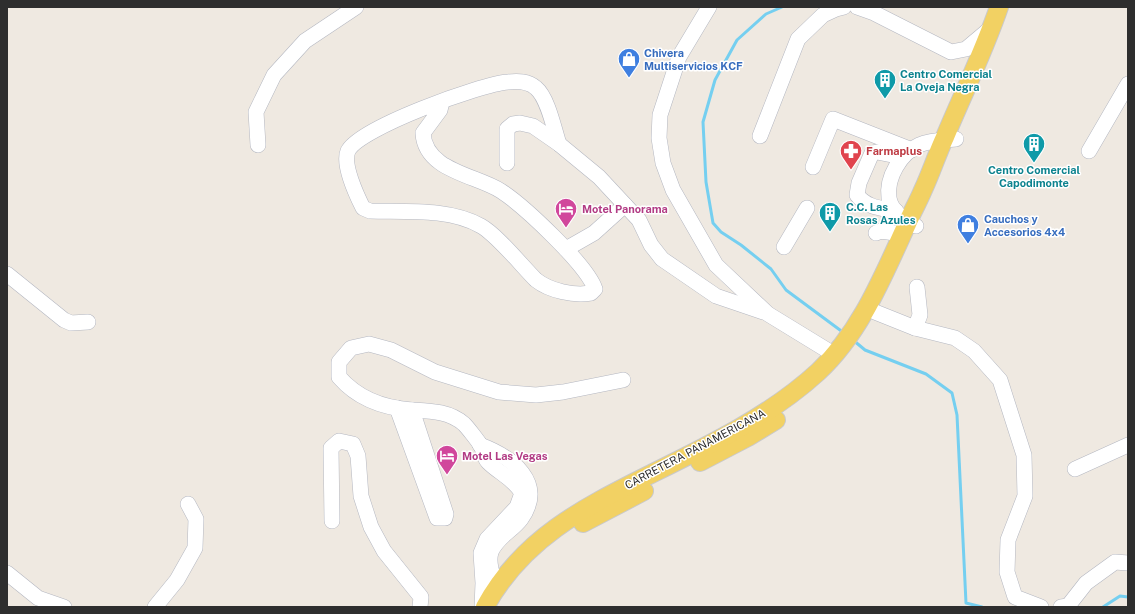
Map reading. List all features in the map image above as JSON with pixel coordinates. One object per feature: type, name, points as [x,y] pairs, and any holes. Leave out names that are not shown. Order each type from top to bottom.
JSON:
[{"type":"main road","name":"CARRETERA PANAMERICANA","points":[[861,327],[905,223],[933,195],[949,140],[999,7]]},
{"type":"main road","name":"CARRETERA PANAMERICANA","points":[[949,140],[1010,7]]},
{"type":"main road","name":"CARRETERA PANAMERICANA","points":[[485,607],[497,585],[526,551],[561,525],[604,497],[696,451],[761,416],[819,372],[843,351],[861,327],[875,312],[905,223]]},
{"type":"main road","name":"CARRETERA PANAMERICANA","points":[[499,607],[510,587],[527,566],[569,532],[617,504],[748,438],[774,421],[832,375],[843,351]]},
{"type":"street","points":[[258,145],[256,112],[274,75],[305,41],[356,7]]},
{"type":"street","points":[[709,7],[679,57],[660,115],[660,138],[663,163],[673,190],[716,265],[768,314]]},
{"type":"street","points":[[760,136],[798,39],[823,15],[844,7]]},
{"type":"street","points":[[857,7],[874,13],[951,52],[966,49],[991,28]]},
{"type":"street","points":[[442,102],[440,110],[423,133],[424,143],[428,151],[439,161],[461,174],[500,190],[517,201],[566,249],[592,280],[595,289],[591,293],[570,292],[545,287],[536,280],[482,226],[466,219],[434,213],[370,212],[363,208],[346,163],[348,151],[355,142],[386,123],[442,102],[488,85],[508,82],[528,83],[537,89],[545,101],[558,144]]},
{"type":"street","points":[[1089,150],[1128,84]]},
{"type":"street","points":[[813,167],[833,119],[907,153]]},
{"type":"street","points":[[507,163],[507,129],[513,124],[520,123],[533,126],[599,177],[639,220],[651,245],[662,259],[716,296],[768,314],[843,351]]},
{"type":"street","points":[[905,223],[889,199],[890,184],[907,153],[920,144],[949,140]]},
{"type":"street","points":[[905,223],[862,201],[857,195],[859,183],[872,154],[877,152],[907,153]]},
{"type":"street","points":[[566,249],[594,233],[625,205]]},
{"type":"street","points":[[784,247],[807,208]]},
{"type":"street","points":[[876,233],[905,223]]},
{"type":"street","points":[[7,274],[64,320],[71,322],[88,322]]},
{"type":"street","points":[[915,328],[920,314],[917,287]]},
{"type":"street","points":[[875,312],[915,328],[955,338],[974,351],[1000,380],[1024,454],[1025,496],[1008,540],[1007,572],[1015,597],[1041,607]]},
{"type":"street","points":[[482,607],[481,553],[487,538],[517,507],[522,493],[510,478],[487,461],[480,445],[464,424],[448,415],[432,410],[404,409],[364,398],[350,390],[339,377],[340,362],[351,348],[368,344],[391,350],[435,372],[499,392],[536,395],[563,392],[623,380]]},
{"type":"street","points":[[404,409],[446,514],[444,518],[437,518],[404,409]]},
{"type":"street","points":[[332,521],[331,448],[339,441],[353,444],[358,456],[361,496],[371,527],[384,551],[421,597],[420,607]]},
{"type":"street","points":[[480,445],[498,452],[518,466],[531,490],[531,498],[521,519],[496,542],[490,554],[492,572],[497,585]]},
{"type":"street","points":[[1075,469],[1128,445]]},
{"type":"street","points":[[155,607],[177,580],[195,548],[196,519],[188,504]]},
{"type":"street","points":[[1061,607],[1068,606],[1086,583],[1115,562],[1128,563]]},
{"type":"street","points":[[7,573],[38,598],[64,607]]},
{"type":"waterway","points":[[782,7],[766,14],[737,40],[715,80],[703,122],[706,182],[713,223],[721,232],[741,245],[771,269],[786,290],[844,333]]},
{"type":"waterway","points":[[853,340],[865,350],[926,374],[952,393],[957,415],[966,603],[982,607]]},
{"type":"waterway","points":[[1103,607],[1120,596],[1128,597]]},
{"type":"place","name":"Chivera Multiservicios KCF","points":[[629,78]]},
{"type":"place","name":"Centro Comercial La Oveja Negra","points":[[885,100]]},
{"type":"place","name":"Centro Comercial Capodimonte","points":[[1034,164]]},
{"type":"place","name":"Farmaplus","points":[[851,170]]},
{"type":"place","name":"Motel Panorama","points":[[566,228]]},
{"type":"place","name":"C.C. Las Rosas Azules","points":[[830,232]]},
{"type":"place","name":"Cauchos y Accesorios 4x4","points":[[968,244]]},
{"type":"place","name":"Motel Las Vegas","points":[[447,476]]}]
